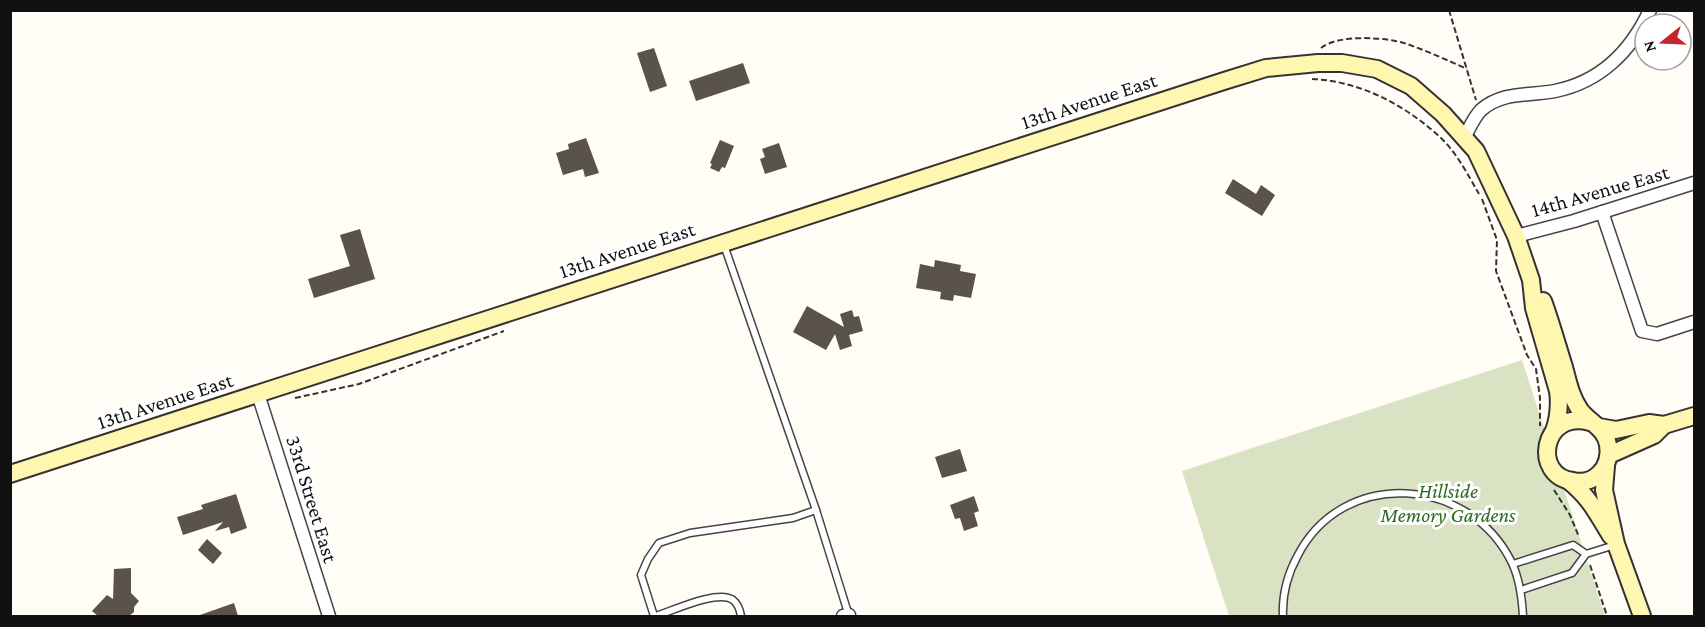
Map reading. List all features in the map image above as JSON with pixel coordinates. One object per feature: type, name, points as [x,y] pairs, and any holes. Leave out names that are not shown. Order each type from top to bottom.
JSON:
[{"type":"main road","name":"13th Avenue East","points":[[10,474],[1258,70],[1304,71],[1342,63],[1377,69],[1412,86],[1443,114],[1476,151],[1516,236],[1531,280]]},
{"type":"main road","points":[[1531,280],[1534,308],[1559,398],[1559,417],[1546,430]]},
{"type":"main road","points":[[1531,280],[1544,302],[1573,396],[1594,425],[1605,435],[1608,444],[1604,490],[1616,544],[1642,616]]},
{"type":"main road","points":[[1546,430],[1570,420],[1580,420],[1616,430],[1649,423],[1664,424],[1695,416]]},
{"type":"main road","points":[[1569,481],[1590,480],[1599,474],[1607,460],[1654,435],[1664,424]]},
{"type":"main road","points":[[1546,430],[1549,439],[1546,449],[1552,468],[1587,497],[1616,544]]},
{"type":"street","points":[[1464,138],[1480,112],[1495,101],[1514,94],[1555,91],[1582,83],[1606,69],[1632,43],[1650,10]]},
{"type":"street","name":"14th Avenue East","points":[[1516,236],[1695,183]]},
{"type":"street","points":[[1602,212],[1642,331],[1657,334],[1695,322]]},
{"type":"street","name":"33rd Street East","points":[[258,394],[329,616]]},
{"type":"lane","points":[[723,242],[816,510],[847,616]]},
{"type":"lane","points":[[1283,616],[1282,603],[1289,572],[1304,544],[1325,520],[1352,503],[1382,494],[1414,493],[1445,500],[1473,515],[1496,537],[1513,564],[1521,590],[1523,616]]},
{"type":"lane","points":[[741,616],[739,608],[732,599],[725,597],[694,602],[655,616],[641,575],[659,543],[690,533],[794,518],[816,510]]},
{"type":"lane","points":[[1521,590],[1572,573],[1587,554],[1616,544]]},
{"type":"lane","points":[[1513,564],[1573,545],[1587,554]]},
{"type":"path","points":[[1449,10],[1480,112]]},
{"type":"path","points":[[1467,69],[1404,43],[1372,39],[1345,39],[1323,46],[1304,71],[1358,86],[1403,109],[1441,137],[1459,159],[1480,197],[1497,240],[1496,271],[1527,355],[1536,369],[1540,408],[1546,430]]},
{"type":"path","points":[[294,398],[359,384],[512,328]]},
{"type":"path","points":[[1551,486],[1569,515],[1587,554],[1607,616]]},
{"type":"green space","name":"Hillside Memory Gardens","points":[[1522,360],[1605,616],[1229,616],[1182,471]]},
{"type":"building","points":[[654,48],[667,86],[650,92],[637,53]]},
{"type":"building","points":[[743,63],[750,83],[696,101],[689,81]]},
{"type":"building","points":[[586,138],[599,173],[585,177],[583,169],[563,175],[556,153],[569,149],[568,144]]},
{"type":"building","points":[[720,140],[734,146],[725,168],[722,167],[719,172],[710,168],[712,164],[710,163]]},
{"type":"building","points":[[779,143],[787,167],[765,174],[760,159],[765,157],[762,149]]},
{"type":"building","points":[[1233,179],[1256,194],[1261,185],[1275,195],[1262,216],[1225,193]]},
{"type":"building","points":[[360,229],[375,279],[314,298],[308,279],[350,266],[340,235]]},
{"type":"building","points":[[935,260],[961,265],[960,271],[976,274],[971,298],[954,295],[953,301],[940,299],[941,292],[916,288],[920,264],[934,267]]},
{"type":"building","points":[[807,306],[844,327],[840,314],[852,310],[854,317],[859,316],[863,331],[849,335],[852,346],[840,350],[835,334],[826,350],[793,332]]},
{"type":"building","points":[[960,449],[967,471],[942,478],[935,457]]},
{"type":"building","points":[[236,494],[247,528],[231,534],[229,527],[215,531],[223,522],[183,535],[177,517],[203,509],[201,505]]},
{"type":"building","points":[[974,496],[979,511],[974,513],[978,526],[964,531],[960,518],[955,519],[950,505]]},
{"type":"building","points":[[207,539],[222,553],[213,564],[198,550]]},
{"type":"building","points":[[131,568],[131,593],[139,601],[134,607],[134,612],[129,616],[98,616],[92,611],[107,595],[113,599],[114,569]]},
{"type":"building","points":[[234,603],[238,616],[200,615]]}]
